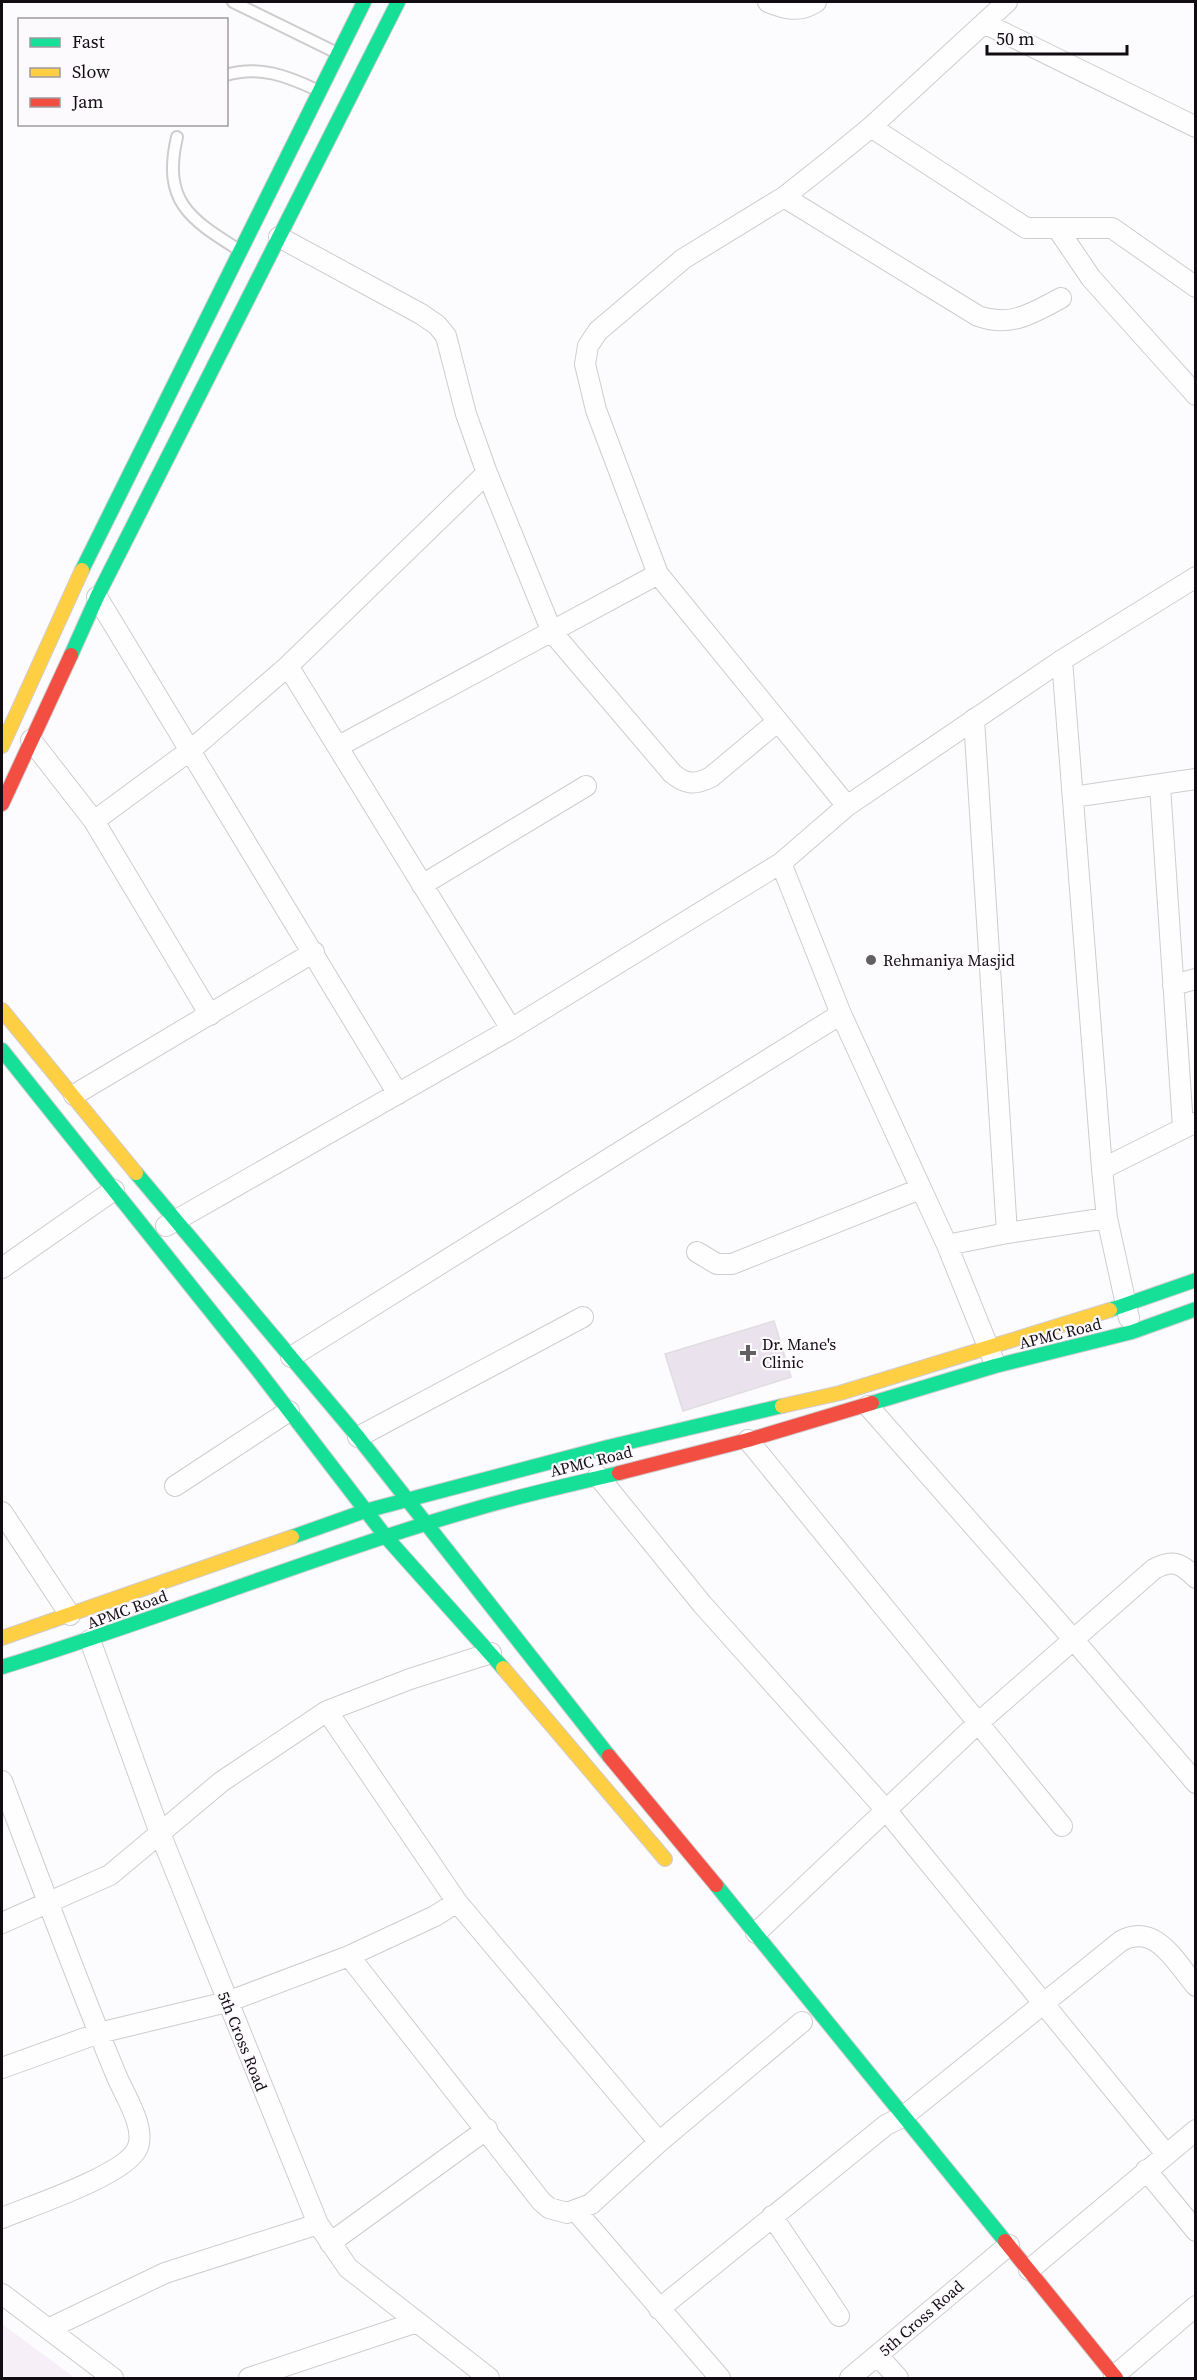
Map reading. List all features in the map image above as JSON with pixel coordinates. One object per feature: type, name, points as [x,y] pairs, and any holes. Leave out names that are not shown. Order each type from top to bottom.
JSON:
[{"type":"main road","points":[[2,746],[77,579],[364,2]]},
{"type":"main road","points":[[2,804],[97,597],[398,2]]},
{"type":"main road","points":[[2,1010],[74,1095],[174,1220],[358,1437],[573,1713],[756,1933],[1115,2377]]},
{"type":"main road","points":[[2,1050],[289,1411],[386,1537],[491,1653],[677,1873]]},
{"type":"main road","name":"APMC Road","points":[[2,1638],[365,1510],[410,1502],[608,1446],[840,1393],[1126,1305],[1196,1280]]},
{"type":"main road","name":"APMC Road","points":[[2,1667],[90,1640],[386,1537],[598,1476],[747,1440],[868,1406],[995,1366],[1132,1332],[1196,1309]]},
{"type":"street","points":[[768,2],[794,10],[804,9],[816,2]]},
{"type":"street","points":[[847,806],[658,574],[596,410],[585,364],[588,346],[598,331],[683,259],[783,197],[871,127],[1007,2]]},
{"type":"street","points":[[984,23],[1196,127]]},
{"type":"street","points":[[871,127],[1026,228],[1112,228],[1196,287]]},
{"type":"street","points":[[783,197],[978,316],[991,321],[1011,321],[1061,298]]},
{"type":"street","points":[[1056,228],[1091,278],[1196,395]]},
{"type":"street","points":[[279,237],[438,325],[449,344],[466,414],[487,473],[552,632],[681,781],[694,784],[711,777],[777,722]]},
{"type":"street","points":[[94,821],[192,749],[288,666],[487,473]]},
{"type":"street","points":[[339,746],[658,574]]},
{"type":"street","points":[[151,1236],[174,1220],[511,1029],[781,864],[847,806],[1062,660],[1196,577]]},
{"type":"street","points":[[97,597],[192,749],[398,1094]]},
{"type":"street","points":[[1062,660],[1107,1218],[1132,1332]]},
{"type":"street","points":[[288,666],[511,1029]]},
{"type":"street","points":[[974,719],[1007,1233]]},
{"type":"street","points":[[31,741],[94,821],[210,1015]]},
{"type":"street","points":[[1073,797],[1196,779]]},
{"type":"street","points":[[422,885],[586,786]]},
{"type":"street","points":[[1102,1169],[1189,1124],[1173,985],[1160,786]]},
{"type":"street","points":[[781,864],[841,1014],[947,1245],[995,1366]]},
{"type":"street","points":[[74,1095],[314,952]]},
{"type":"street","points":[[1173,985],[1196,979]]},
{"type":"street","points":[[291,1357],[841,1014]]},
{"type":"street","points":[[697,1252],[717,1264],[732,1264],[920,1189]]},
{"type":"street","points":[[2,1268],[114,1190]]},
{"type":"street","points":[[947,1245],[1007,1233],[1107,1218]]},
{"type":"street","points":[[358,1437],[583,1317]]},
{"type":"street","points":[[868,1406],[1196,1783]]},
{"type":"street","points":[[175,1486],[289,1411]]},
{"type":"street","points":[[747,1440],[1062,1826]]},
{"type":"street","points":[[598,1476],[702,1604],[886,1810],[1166,2154]]},
{"type":"street","points":[[2,1512],[70,1615]]},
{"type":"street","points":[[756,1933],[977,1724],[1154,1569],[1164,1564],[1179,1563],[1196,1578]]},
{"type":"street","name":"5th Cross Road","points":[[90,1640],[160,1833],[318,2224],[348,2268],[489,2379]]},
{"type":"street","points":[[2,1923],[110,1875],[221,1782],[327,1711],[410,1679],[491,1653]]},
{"type":"street","points":[[327,1711],[457,1902],[659,2142]]},
{"type":"street","points":[[2,1781],[99,2033],[139,2128],[138,2148],[128,2163],[108,2174],[2,2218]]},
{"type":"street","points":[[2,2068],[99,2033],[227,2002],[349,1956],[435,1916],[457,1902]]},
{"type":"street","points":[[659,2309],[771,2216],[886,2125],[904,2116],[1121,1941],[1138,1934],[1156,1940],[1196,1986]]},
{"type":"street","points":[[349,1956],[487,2129],[541,2201],[557,2212],[576,2211],[591,2204],[659,2142],[802,2022]]},
{"type":"street","points":[[330,2243],[487,2129]]},
{"type":"street","points":[[1029,2270],[1196,2130]]},
{"type":"street","points":[[1146,2170],[1196,2231]]},
{"type":"street","points":[[576,2211],[720,2379]]},
{"type":"street","points":[[771,2216],[839,2316]]},
{"type":"street","points":[[48,2328],[165,2273],[318,2224]]},
{"type":"street","name":"5th Cross Road","points":[[849,2379],[1009,2245]]},
{"type":"street","points":[[2,2294],[113,2379]]},
{"type":"street","points":[[1115,2377],[1196,2306]]},
{"type":"street","points":[[249,2379],[417,2322]]},
{"type":"street","points":[[878,2356],[898,2379]]},
{"type":"lane","points":[[233,2],[338,53]]},
{"type":"lane","points":[[228,75],[260,70],[276,73],[320,91]]},
{"type":"lane","points":[[177,137],[173,154],[173,172],[183,208],[193,220],[241,252]]},
{"type":"shaded area","points":[[2,2324],[75,2378],[2,2378]]},
{"type":"building","points":[[774,1321],[791,1377],[683,1411],[665,1354]]},
{"type":"traffic: fast","points":[[82,570],[364,2]]},
{"type":"traffic: fast","points":[[71,655],[97,597],[398,2]]},
{"type":"traffic: fast","points":[[2,1050],[257,1369],[386,1537],[503,1668]]},
{"type":"traffic: fast","points":[[136,1173],[358,1437],[609,1756]]},
{"type":"traffic: fast","points":[[1110,1310],[1196,1280]]},
{"type":"traffic: fast","points":[[872,1403],[995,1366],[1132,1332],[1196,1309]]},
{"type":"traffic: fast","points":[[292,1537],[365,1511],[608,1447],[782,1406]]},
{"type":"traffic: fast","points":[[2,1667],[421,1525],[516,1498],[619,1473]]},
{"type":"traffic: fast","points":[[716,1885],[1005,2241]]},
{"type":"traffic: slow","points":[[2,746],[82,570]]},
{"type":"traffic: slow","points":[[2,1010],[136,1173]]},
{"type":"traffic: slow","points":[[782,1406],[840,1393],[1110,1310]]},
{"type":"traffic: slow","points":[[2,1638],[292,1537]]},
{"type":"traffic: slow","points":[[503,1668],[665,1859]]},
{"type":"traffic: jam","points":[[2,804],[71,655]]},
{"type":"traffic: jam","points":[[619,1473],[748,1440],[872,1403]]},
{"type":"traffic: jam","points":[[609,1756],[716,1885]]},
{"type":"traffic: jam","points":[[1005,2241],[1116,2378]]},
{"type":"place","name":"Rehmaniya Masjid","points":[[871,960]]},
{"type":"place","name":"Dr. Mane's Clinic","points":[[748,1353]]}]
